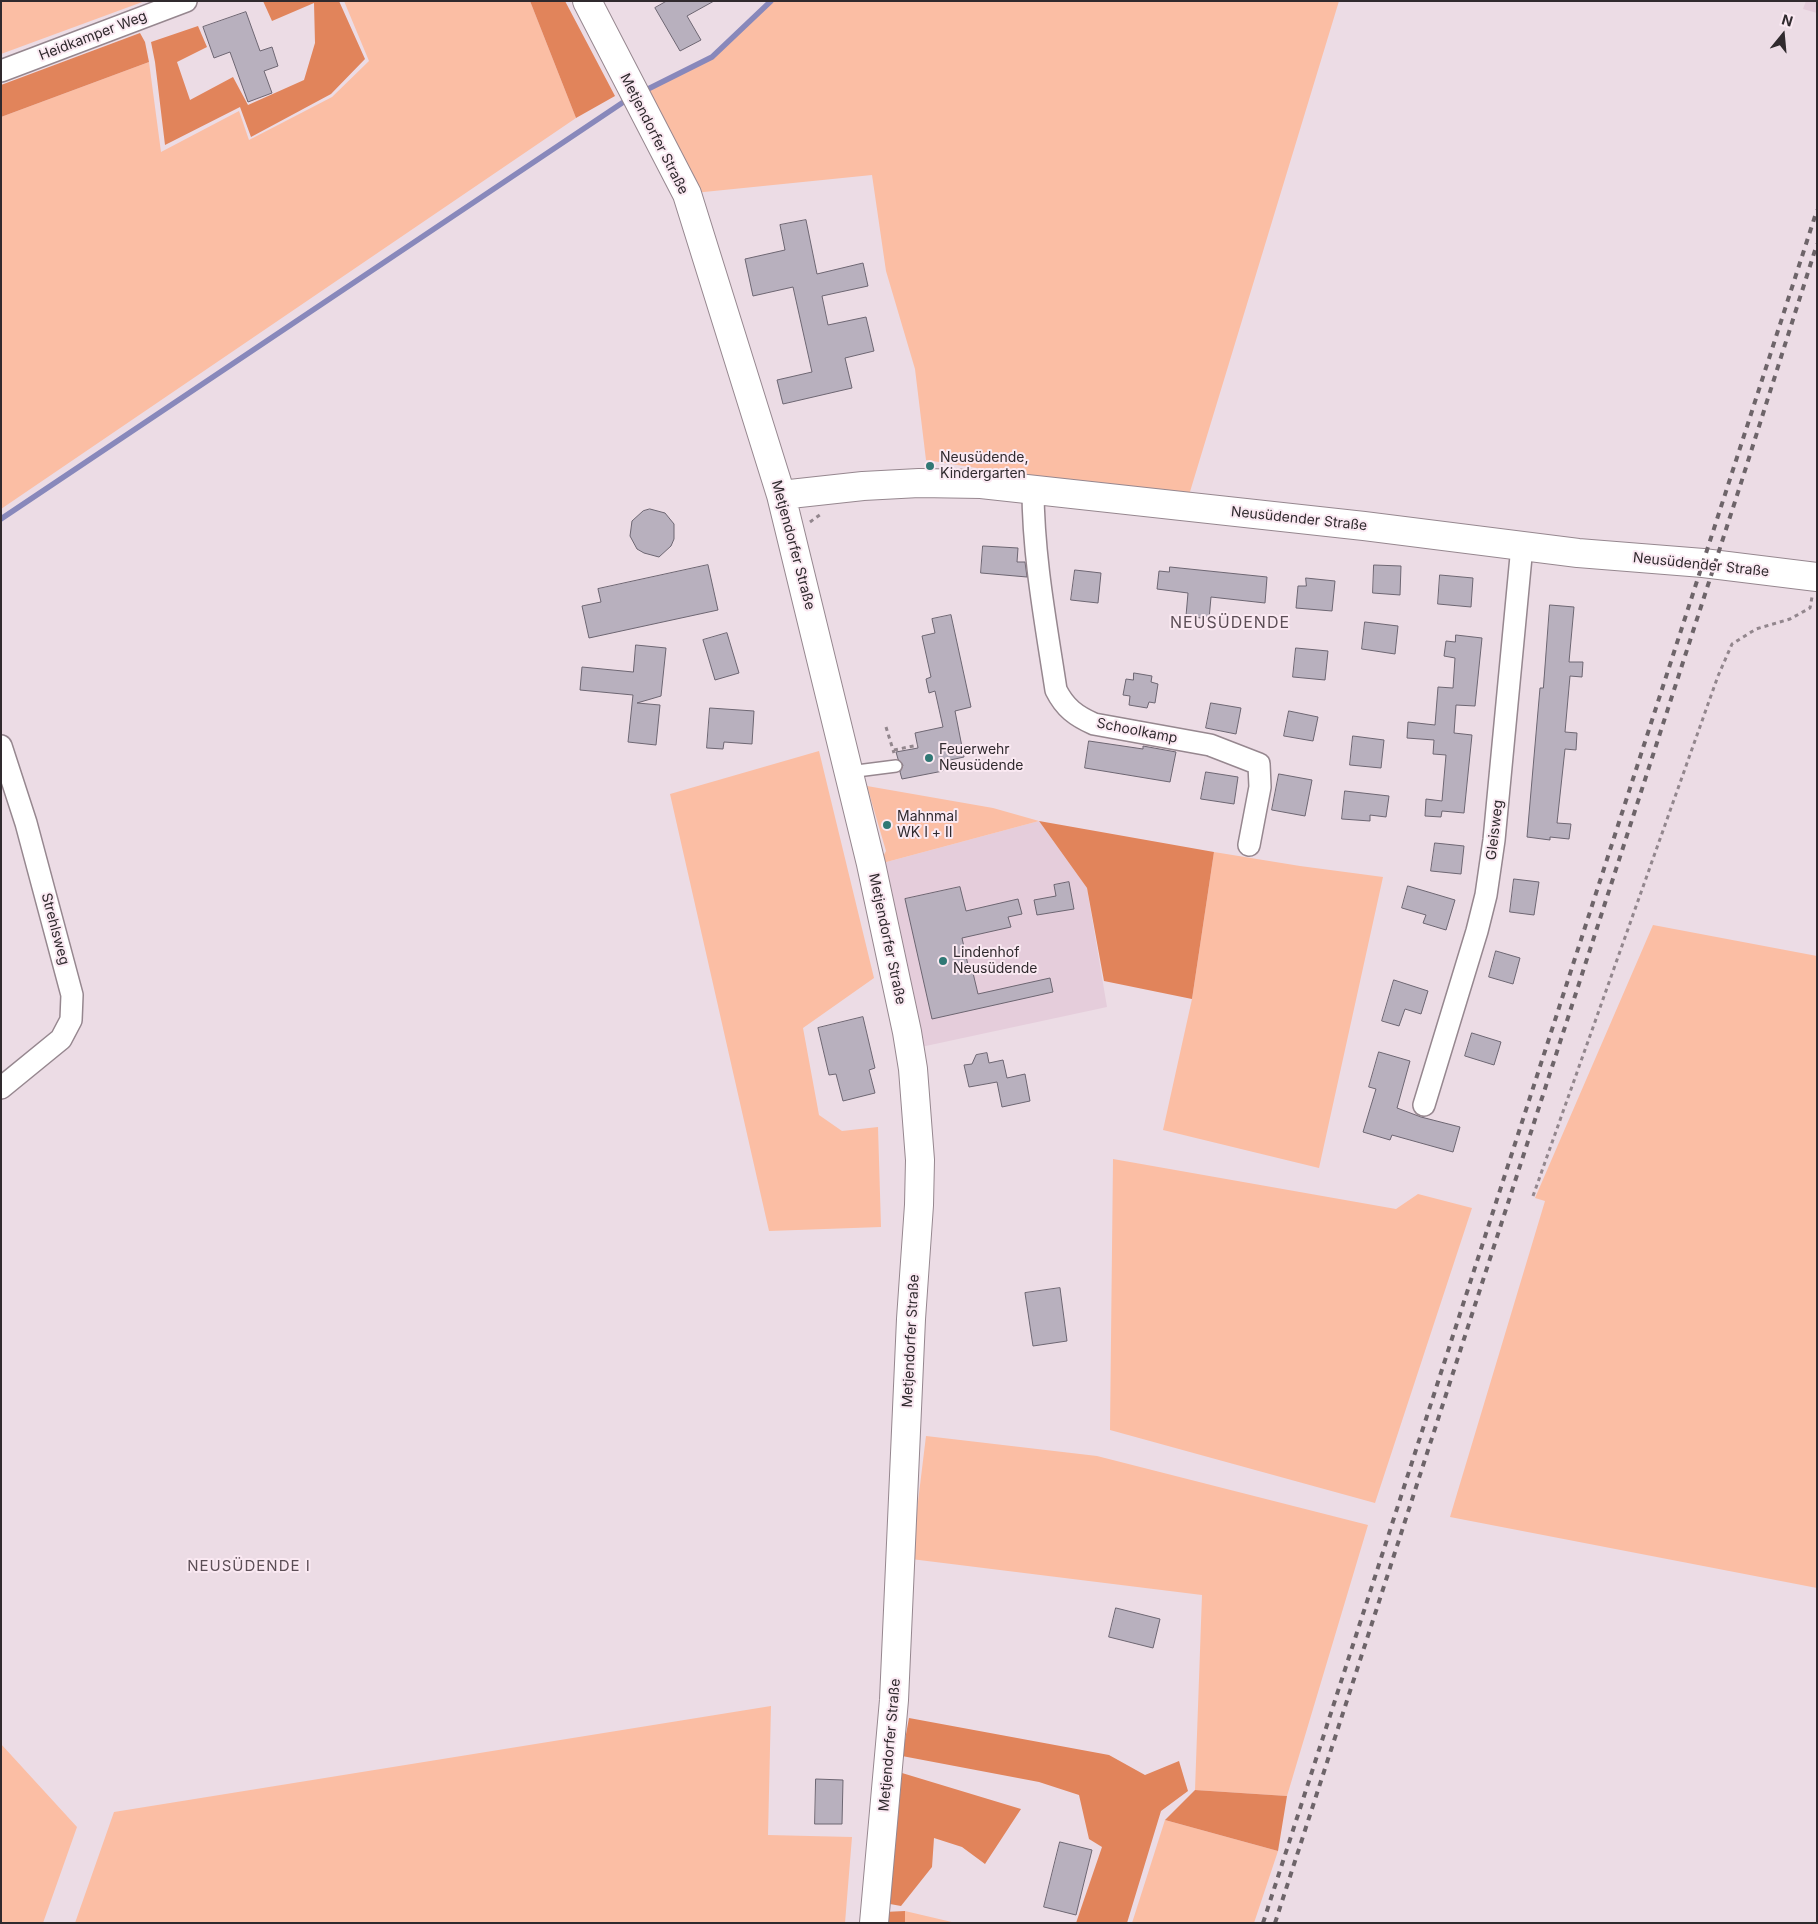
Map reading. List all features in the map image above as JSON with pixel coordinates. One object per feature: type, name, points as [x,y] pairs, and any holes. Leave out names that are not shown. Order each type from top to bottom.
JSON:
[{"type":"street","name":"Heidkamper Weg","points":[[1,71],[186,1]]},
{"type":"street","name":"Metjendorfer Straße","points":[[587,1],[687,194],[780,495],[871,864],[907,1032],[917,1109],[920,1160],[894,1700],[874,1923]]},
{"type":"street","name":"Neusüdender Straße","points":[[780,495],[862,486],[919,483],[981,484],[1364,526],[1522,546],[1703,563],[1816,577]]},
{"type":"street","name":"Schoolkamp","points":[[1034,489],[1033,508],[1042,598],[1056,690],[1061,700],[1069,710],[1080,718],[1094,724],[1210,745],[1259,764],[1260,787],[1250,845]]},
{"type":"street","name":"Gleisweg","points":[[1424,1105],[1477,931],[1486,895],[1494,840],[1522,546]]},
{"type":"street","name":"Strehlsweg","points":[[1,746],[28,832],[72,995],[70,1020],[61,1039],[1,1088]]},
{"type":"lane","points":[[849,772],[896,766]]},
{"type":"path","points":[[1533,1196],[1718,676],[1732,644],[1756,629],[1790,619],[1810,608],[1816,577]]},
{"type":"path","points":[[886,727],[894,750],[896,766]]},
{"type":"path","points":[[894,750],[918,745]]},
{"type":"shaded area","points":[[1,1],[145,1],[1,54]]},
{"type":"shaded area","points":[[263,1],[339,1],[365,59],[331,94],[251,137],[240,107],[165,145],[151,42],[198,26],[207,47],[177,62],[190,100],[233,77],[248,105],[304,80],[315,43],[314,3],[272,21]]},
{"type":"shaded area","points":[[344,1],[530,1],[576,118],[1,509],[1,117],[149,62],[161,152],[239,111],[249,140],[332,97],[369,61]]},
{"type":"shaded area","points":[[530,1],[565,1],[615,96],[576,118]]},
{"type":"shaded area","points":[[769,1],[1339,1],[1189,495],[1015,474],[926,460],[915,369],[886,271],[872,175],[694,193],[643,89],[712,57]]},
{"type":"shaded area","points":[[1806,1],[1817,1],[1817,13],[1803,9]]},
{"type":"shaded area","points":[[140,33],[145,42],[149,62],[1,117],[1,85]]},
{"type":"shaded area","points":[[819,751],[874,978],[803,1028],[819,1115],[842,1131],[878,1127],[881,1227],[769,1231],[670,794]]},
{"type":"shaded area","points":[[867,786],[993,808],[1039,821],[879,864],[886,851]]},
{"type":"shaded area","points":[[1039,821],[1087,888],[1107,1007],[921,1047],[879,864]]},
{"type":"shaded area","points":[[1039,821],[1214,852],[1192,999],[1104,981],[1087,888]]},
{"type":"shaded area","points":[[1214,852],[1383,877],[1319,1168],[1163,1130],[1192,999]]},
{"type":"shaded area","points":[[1653,925],[1817,956],[1817,1588],[1450,1517],[1545,1201],[1535,1198]]},
{"type":"shaded area","points":[[1113,1159],[1396,1209],[1418,1194],[1472,1208],[1375,1503],[1110,1430]]},
{"type":"shaded area","points":[[926,1436],[1097,1456],[1368,1525],[1287,1796],[1195,1790],[1202,1595],[911,1559]]},
{"type":"shaded area","points":[[771,1706],[768,1835],[852,1837],[845,1923],[75,1923],[114,1812]]},
{"type":"shaded area","points":[[909,1718],[1109,1755],[1145,1775],[1179,1761],[1188,1791],[1161,1811],[1127,1923],[1076,1923],[1102,1847],[1089,1839],[1079,1795],[1039,1782],[902,1756]]},
{"type":"shaded area","points":[[1,1744],[77,1827],[43,1923],[1,1923]]},
{"type":"shaded area","points":[[902,1773],[1021,1809],[985,1864],[962,1847],[934,1838],[932,1867],[901,1906],[890,1904]]},
{"type":"shaded area","points":[[1195,1790],[1287,1796],[1278,1851],[1165,1820]]},
{"type":"shaded area","points":[[1165,1820],[1278,1851],[1254,1923],[1132,1923]]},
{"type":"shaded area","points":[[905,1911],[956,1923],[905,1923]]},
{"type":"shaded area","points":[[905,1911],[905,1923],[883,1923],[884,1912]]},
{"type":"building","points":[[667,1],[714,1],[687,16],[701,40],[680,51],[655,8]]},
{"type":"building","points":[[246,12],[260,51],[272,47],[278,66],[264,71],[272,93],[248,102],[230,52],[214,58],[203,27]]},
{"type":"building","points":[[806,220],[817,274],[863,263],[868,286],[822,296],[828,325],[866,317],[874,351],[845,358],[852,388],[783,404],[777,380],[812,372],[793,287],[753,296],[745,259],[785,250],[780,225]]},
{"type":"building","points":[[650,509],[665,513],[674,524],[674,539],[671,546],[659,557],[637,549],[630,536],[632,521],[643,511]]},
{"type":"building","points":[[983,546],[1018,548],[1017,562],[1025,562],[1027,577],[981,573]]},
{"type":"building","points":[[708,565],[718,610],[589,638],[582,606],[601,602],[598,589]]},
{"type":"building","points":[[1374,565],[1401,566],[1400,595],[1373,593]]},
{"type":"building","points":[[1170,567],[1267,577],[1265,603],[1211,597],[1209,619],[1186,616],[1188,593],[1157,589],[1159,571],[1169,572]]},
{"type":"building","points":[[1075,570],[1101,573],[1098,603],[1071,600]]},
{"type":"building","points":[[1440,575],[1473,578],[1471,607],[1438,604]]},
{"type":"building","points":[[1306,578],[1335,581],[1332,611],[1296,608],[1298,586],[1306,586]]},
{"type":"building","points":[[1550,605],[1574,607],[1569,662],[1583,662],[1582,677],[1570,676],[1565,732],[1577,733],[1576,750],[1565,749],[1557,823],[1571,824],[1569,839],[1550,837],[1550,840],[1527,837],[1540,688],[1543,688]]},
{"type":"building","points":[[951,615],[971,707],[955,711],[964,757],[941,762],[943,771],[902,779],[900,772],[903,765],[898,759],[896,752],[918,748],[915,733],[943,727],[935,691],[929,693],[926,679],[931,677],[922,636],[935,633],[932,619]]},
{"type":"building","points":[[1365,622],[1398,626],[1395,654],[1362,649]]},
{"type":"building","points":[[727,633],[739,673],[715,680],[703,640]]},
{"type":"building","points":[[1456,635],[1482,638],[1475,706],[1456,705],[1454,733],[1472,735],[1464,813],[1442,811],[1441,817],[1425,816],[1426,799],[1442,801],[1446,755],[1433,754],[1434,740],[1407,738],[1408,722],[1435,725],[1438,687],[1453,688],[1455,658],[1444,656],[1446,641],[1455,642]]},
{"type":"building","points":[[636,645],[666,648],[661,696],[637,703],[660,705],[656,745],[628,742],[633,695],[580,690],[582,667],[633,672]]},
{"type":"building","points":[[1296,648],[1328,651],[1325,680],[1293,677]]},
{"type":"building","points":[[1134,673],[1152,676],[1151,682],[1158,684],[1155,703],[1149,702],[1147,708],[1129,705],[1130,696],[1123,695],[1126,679],[1133,680]]},
{"type":"building","points":[[1211,703],[1241,708],[1236,734],[1206,728]]},
{"type":"building","points":[[710,708],[754,711],[752,744],[724,742],[723,749],[707,748]]},
{"type":"building","points":[[1289,711],[1318,717],[1313,741],[1284,736]]},
{"type":"building","points":[[1353,736],[1384,740],[1381,768],[1350,765]]},
{"type":"building","points":[[1089,741],[1143,749],[1143,746],[1176,752],[1170,782],[1085,768]]},
{"type":"building","points":[[1206,772],[1238,777],[1234,804],[1201,799]]},
{"type":"building","points":[[1279,774],[1312,780],[1305,816],[1272,810]]},
{"type":"building","points":[[1345,791],[1389,796],[1386,817],[1370,815],[1370,821],[1342,819]]},
{"type":"building","points":[[1435,843],[1464,846],[1461,874],[1431,871]]},
{"type":"building","points":[[1514,879],[1539,882],[1534,915],[1510,912]]},
{"type":"building","points":[[1069,882],[1074,909],[1037,915],[1034,900],[1056,896],[1054,885]]},
{"type":"building","points":[[1408,886],[1455,900],[1446,930],[1423,923],[1426,915],[1402,908]]},
{"type":"building","name":"Lindenhof Neusüdende","points":[[960,887],[966,911],[1018,899],[1022,914],[1008,917],[1011,927],[962,938],[970,974],[973,973],[978,994],[1050,978],[1053,992],[932,1019],[905,899]]},
{"type":"building","points":[[1496,951],[1520,958],[1513,984],[1489,977]]},
{"type":"building","points":[[1394,980],[1428,991],[1421,1014],[1405,1009],[1399,1026],[1382,1021]]},
{"type":"building","points":[[863,1017],[875,1068],[869,1070],[875,1093],[843,1101],[836,1074],[829,1075],[818,1028]]},
{"type":"building","points":[[1472,1033],[1501,1042],[1494,1065],[1465,1056]]},
{"type":"building","points":[[1379,1052],[1410,1061],[1397,1108],[1421,1117],[1460,1127],[1453,1152],[1392,1135],[1390,1140],[1363,1132],[1376,1089],[1369,1087]]},
{"type":"building","points":[[987,1053],[989,1063],[1003,1060],[1007,1078],[1025,1074],[1030,1101],[1002,1107],[997,1082],[969,1087],[964,1065],[972,1064],[976,1055]]},
{"type":"building","points":[[1060,1288],[1067,1341],[1033,1346],[1025,1293]]},
{"type":"building","points":[[1116,1608],[1160,1619],[1153,1648],[1109,1637]]},
{"type":"building","points":[[816,1779],[843,1780],[842,1824],[815,1824]]},
{"type":"building","points":[[1060,1842],[1092,1850],[1076,1915],[1044,1907]]},
{"type":"waterway","points":[[646,90],[712,57],[771,1]]},
{"type":"waterway","points":[[1,519],[622,103]]},
{"type":"railway","points":[[1263,1923],[1817,210]]},
{"type":"railway","points":[[1275,1923],[1817,244]]},
{"type":"place","name":"Neusüdende, Kindergarten","points":[[930,466]]},
{"type":"place","name":"Feuerwehr Neusüdende","points":[[929,758]]},
{"type":"place","name":"Mahnmal WK I + II","points":[[887,825]]},
{"type":"place","name":"Lindenhof Neusüdende","points":[[943,961]]},
{"type":"district","name":"NEUSÜDENDE","points":[[1230,623]]},
{"type":"district","name":"NEUSÜDENDE I","points":[[249,1566]]}]
